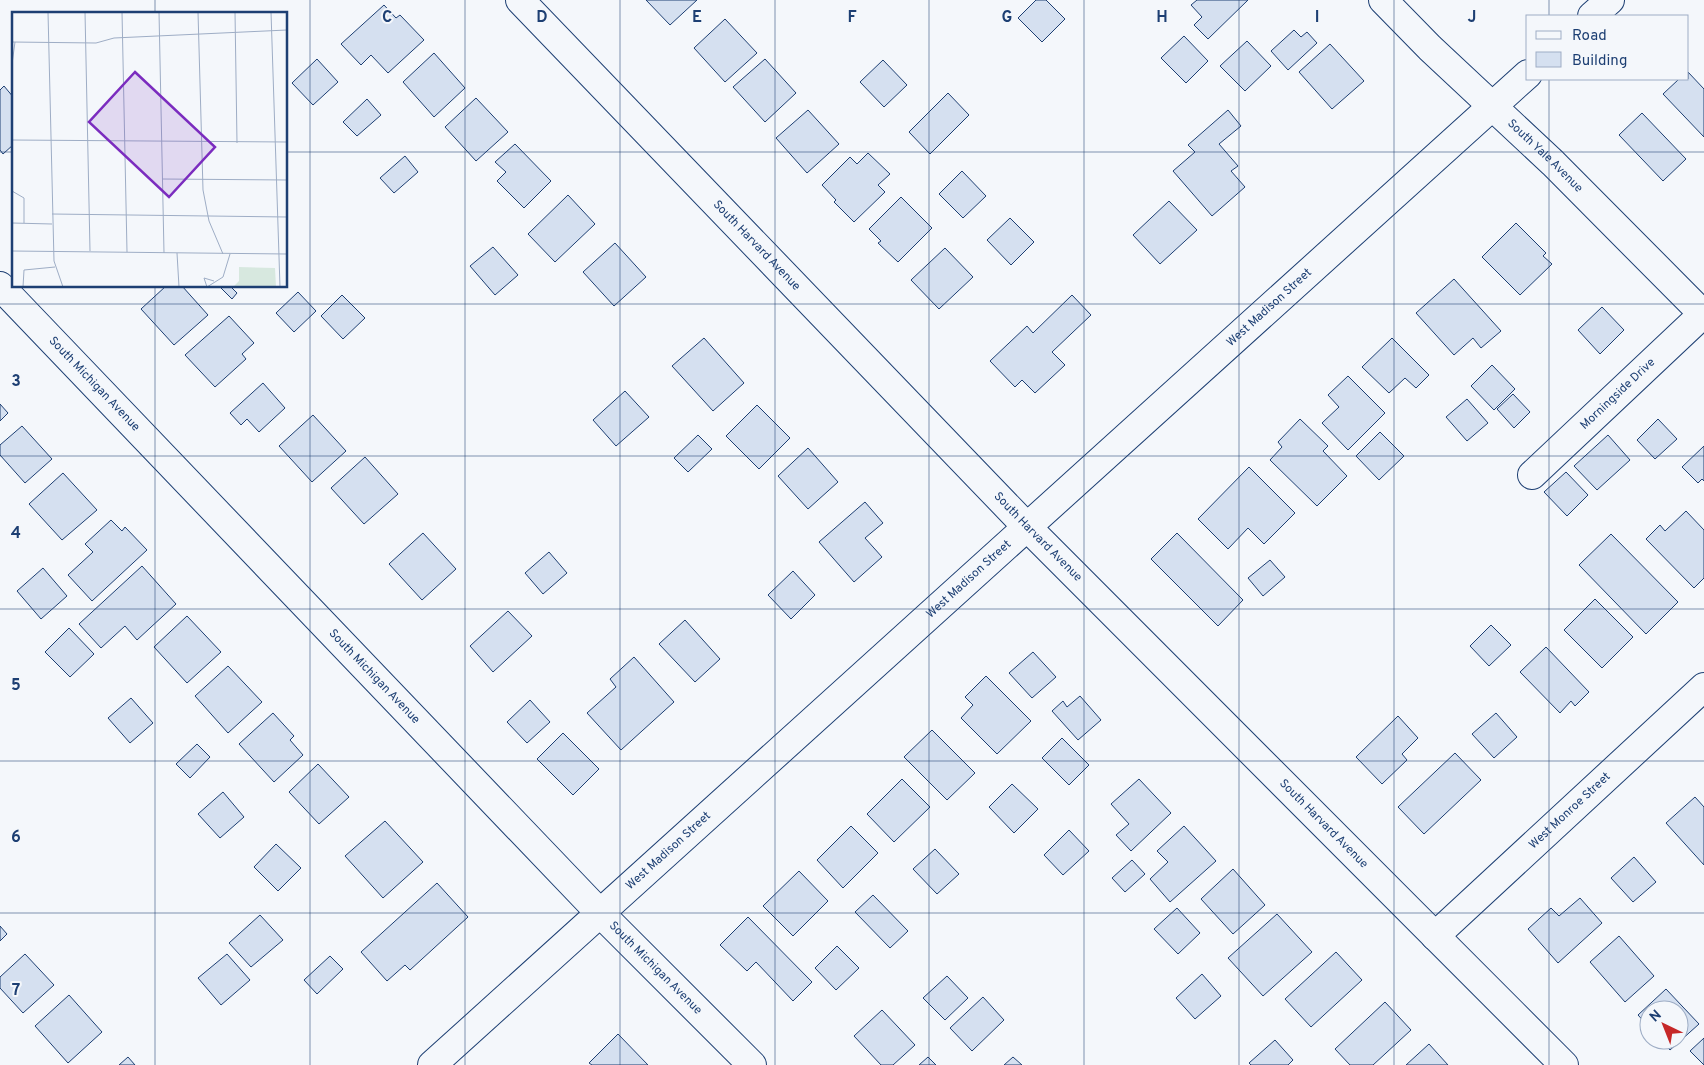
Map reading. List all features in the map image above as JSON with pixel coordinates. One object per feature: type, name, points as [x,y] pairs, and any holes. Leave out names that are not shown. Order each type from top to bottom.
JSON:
[{"type":"street","name":"South Harvard Avenue","points":[[520,0],[1027,527],[1564,1065]]},
{"type":"street","name":"South Yale Avenue","points":[[1382,0],[1430,48],[1553,163],[1704,315]]},
{"type":"street","points":[[1593,15],[1610,0]]},
{"type":"street","name":"West Madison Street","points":[[432,1065],[1526,76]]},
{"type":"street","name":"South Michigan Avenue","points":[[0,286],[600,913],[752,1065]]},
{"type":"street","name":"Morningside Drive","points":[[1532,475],[1704,315]]},
{"type":"street","name":"West Monroe Street","points":[[1435,936],[1704,687]]},
{"type":"building","points":[[646,0],[697,0],[670,25]]},
{"type":"building","points":[[1036,0],[1046,0],[1065,19],[1042,42],[1018,18]]},
{"type":"building","points":[[1197,0],[1248,0],[1208,39],[1194,25],[1202,17],[1191,5]]},
{"type":"building","points":[[384,5],[396,18],[400,15],[424,40],[388,73],[371,55],[361,65],[341,44]]},
{"type":"building","points":[[725,19],[757,53],[725,82],[694,48]]},
{"type":"building","points":[[1294,30],[1301,37],[1307,32],[1317,43],[1288,70],[1271,51]]},
{"type":"building","points":[[1184,36],[1208,61],[1186,83],[1161,58]]},
{"type":"building","points":[[1247,41],[1271,66],[1245,91],[1220,66]]},
{"type":"building","points":[[1330,44],[1364,81],[1332,109],[1299,72]]},
{"type":"building","points":[[434,53],[465,88],[434,117],[403,82]]},
{"type":"building","points":[[317,59],[338,82],[313,105],[292,83]]},
{"type":"building","points":[[765,59],[796,93],[765,122],[733,87]]},
{"type":"building","points":[[883,60],[907,85],[884,107],[860,82]]},
{"type":"building","points":[[1689,73],[1704,89],[1704,137],[1663,94],[1678,80],[1689,80]]},
{"type":"building","points":[[4,86],[12,96],[12,146],[3,154],[0,150],[0,90]]},
{"type":"building","points":[[948,93],[969,115],[930,154],[909,132]]},
{"type":"building","points":[[476,98],[508,132],[476,161],[445,127]]},
{"type":"building","points":[[367,99],[381,115],[357,136],[343,122]]},
{"type":"building","points":[[808,110],[839,144],[807,173],[776,138]]},
{"type":"building","points":[[1228,110],[1241,126],[1219,144],[1238,166],[1231,171],[1245,187],[1212,216],[1173,171],[1195,152],[1188,145]]},
{"type":"building","points":[[1642,113],[1686,159],[1663,181],[1619,135]]},
{"type":"building","points":[[515,144],[551,181],[524,208],[497,181],[506,172],[495,162]]},
{"type":"building","points":[[868,153],[890,174],[878,185],[885,192],[854,222],[834,202],[836,200],[822,185],[850,157],[857,164]]},
{"type":"building","points":[[405,156],[418,172],[394,193],[380,178]]},
{"type":"building","points":[[962,171],[986,196],[963,218],[939,194]]},
{"type":"building","points":[[568,195],[595,224],[555,262],[528,234]]},
{"type":"building","points":[[901,197],[932,228],[898,262],[878,243],[881,241],[869,229]]},
{"type":"building","points":[[1169,201],[1197,230],[1160,264],[1133,235]]},
{"type":"building","points":[[1010,218],[1034,242],[1011,265],[987,240]]},
{"type":"building","points":[[1516,223],[1546,253],[1543,256],[1552,264],[1520,295],[1482,257]]},
{"type":"building","points":[[615,243],[646,277],[614,306],[583,272]]},
{"type":"building","points":[[493,247],[518,275],[495,295],[470,266]]},
{"type":"building","points":[[945,248],[973,277],[939,309],[911,280]]},
{"type":"building","points":[[1454,279],[1501,331],[1481,348],[1473,338],[1454,355],[1416,313]]},
{"type":"building","points":[[164,288],[184,288],[208,315],[174,345],[141,309]]},
{"type":"building","points":[[221,288],[232,288],[237,293],[232,299]]},
{"type":"building","points":[[298,292],[316,311],[294,332],[276,313]]},
{"type":"building","points":[[342,295],[365,318],[343,339],[321,316]]},
{"type":"building","points":[[1072,295],[1091,315],[1052,352],[1065,365],[1035,393],[1022,380],[1015,387],[990,361],[1027,326],[1033,333]]},
{"type":"building","points":[[1602,307],[1624,330],[1600,354],[1578,330]]},
{"type":"building","points":[[229,316],[254,343],[242,354],[246,359],[215,387],[185,355]]},
{"type":"building","points":[[704,338],[744,383],[713,411],[672,366]]},
{"type":"building","points":[[1392,338],[1429,375],[1416,388],[1405,378],[1389,393],[1362,367]]},
{"type":"building","points":[[1492,365],[1515,389],[1494,410],[1471,386]]},
{"type":"building","points":[[1348,376],[1385,413],[1348,450],[1322,423],[1339,407],[1328,395]]},
{"type":"building","points":[[263,383],[285,408],[259,432],[247,419],[241,425],[230,413]]},
{"type":"building","points":[[625,391],[649,417],[616,446],[593,420]]},
{"type":"building","points":[[1513,394],[1530,412],[1514,428],[1497,409]]},
{"type":"building","points":[[1467,399],[1488,423],[1467,441],[1446,417]]},
{"type":"building","points":[[0,404],[8,413],[0,421]]},
{"type":"building","points":[[757,405],[790,438],[759,469],[726,436]]},
{"type":"building","points":[[313,415],[346,451],[312,482],[279,446]]},
{"type":"building","points":[[1300,419],[1328,446],[1323,451],[1347,476],[1317,506],[1270,460],[1282,447],[1278,442]]},
{"type":"building","points":[[1658,419],[1677,439],[1655,459],[1637,440]]},
{"type":"building","points":[[22,426],[52,459],[25,483],[0,455],[0,445]]},
{"type":"building","points":[[1380,432],[1404,456],[1379,480],[1356,456]]},
{"type":"building","points":[[698,435],[712,449],[688,472],[674,458]]},
{"type":"building","points":[[1608,435],[1630,460],[1597,490],[1574,466]]},
{"type":"building","points":[[1704,446],[1704,481],[1702,479],[1698,483],[1682,467]]},
{"type":"building","points":[[808,448],[838,482],[808,509],[778,476]]},
{"type":"building","points":[[365,457],[398,494],[364,524],[331,488]]},
{"type":"building","points":[[1249,467],[1295,513],[1264,544],[1248,528],[1228,549],[1198,519]]},
{"type":"building","points":[[1566,472],[1588,495],[1567,516],[1544,492]]},
{"type":"building","points":[[63,473],[97,510],[62,540],[29,504]]},
{"type":"building","points":[[865,502],[883,523],[865,538],[882,557],[854,582],[819,542]]},
{"type":"building","points":[[1686,511],[1704,530],[1704,578],[1694,588],[1646,539],[1660,525],[1665,531]]},
{"type":"building","points":[[111,520],[122,531],[125,527],[147,550],[92,601],[68,575],[93,552],[85,544]]},
{"type":"building","points":[[423,533],[456,569],[422,600],[389,564]]},
{"type":"building","points":[[1177,533],[1243,600],[1218,626],[1151,559]]},
{"type":"building","points":[[1611,534],[1678,602],[1646,634],[1579,565]]},
{"type":"building","points":[[549,552],[567,573],[543,594],[525,573]]},
{"type":"building","points":[[1270,560],[1285,577],[1263,596],[1248,578]]},
{"type":"building","points":[[142,566],[176,604],[137,640],[125,626],[101,648],[79,624]]},
{"type":"building","points":[[43,568],[67,596],[41,619],[17,591]]},
{"type":"building","points":[[793,571],[815,595],[791,619],[768,595]]},
{"type":"building","points":[[1595,599],[1633,637],[1602,668],[1564,630]]},
{"type":"building","points":[[508,611],[532,636],[493,672],[470,646]]},
{"type":"building","points":[[187,616],[221,652],[187,683],[154,647]]},
{"type":"building","points":[[685,620],[720,659],[695,682],[659,644]]},
{"type":"building","points":[[1491,625],[1511,645],[1489,666],[1470,646]]},
{"type":"building","points":[[69,628],[94,654],[70,677],[45,652]]},
{"type":"building","points":[[1546,647],[1589,692],[1575,706],[1571,701],[1560,713],[1520,672]]},
{"type":"building","points":[[1033,652],[1056,677],[1032,698],[1009,673]]},
{"type":"building","points":[[634,657],[674,702],[621,750],[587,713],[616,687],[610,679]]},
{"type":"building","points":[[228,666],[262,702],[228,733],[195,696]]},
{"type":"building","points":[[986,676],[1031,721],[997,754],[961,718],[973,705],[965,697]]},
{"type":"building","points":[[1080,696],[1101,720],[1078,740],[1052,711],[1063,701],[1067,707]]},
{"type":"building","points":[[131,698],[153,723],[130,743],[108,718]]},
{"type":"building","points":[[530,700],[550,722],[527,743],[507,722]]},
{"type":"building","points":[[273,713],[294,736],[290,740],[303,755],[274,782],[239,744]]},
{"type":"building","points":[[1496,713],[1517,737],[1494,758],[1472,734]]},
{"type":"building","points":[[1398,716],[1418,738],[1402,754],[1407,760],[1382,784],[1356,757]]},
{"type":"building","points":[[932,730],[975,773],[947,800],[904,757]]},
{"type":"building","points":[[563,733],[599,769],[573,795],[537,759]]},
{"type":"building","points":[[1062,738],[1089,765],[1069,785],[1042,758]]},
{"type":"building","points":[[197,744],[210,757],[190,778],[176,764]]},
{"type":"building","points":[[1455,753],[1481,780],[1424,834],[1398,807]]},
{"type":"building","points":[[318,764],[349,797],[319,824],[289,792]]},
{"type":"building","points":[[902,779],[930,807],[894,842],[867,814]]},
{"type":"building","points":[[1139,779],[1171,813],[1131,851],[1116,835],[1129,824],[1111,804]]},
{"type":"building","points":[[1012,784],[1038,809],[1014,833],[989,807]]},
{"type":"building","points":[[223,792],[244,817],[220,838],[198,814]]},
{"type":"building","points":[[1695,797],[1704,807],[1704,865],[1666,823]]},
{"type":"building","points":[[385,821],[423,862],[383,898],[345,856]]},
{"type":"building","points":[[851,826],[878,853],[843,888],[817,860]]},
{"type":"building","points":[[1184,826],[1216,861],[1170,902],[1150,879],[1168,862],[1157,851]]},
{"type":"building","points":[[1069,830],[1089,851],[1063,875],[1044,855]]},
{"type":"building","points":[[276,844],[301,868],[278,891],[254,867]]},
{"type":"building","points":[[935,849],[959,874],[937,894],[913,869]]},
{"type":"building","points":[[1634,857],[1656,882],[1633,902],[1611,878]]},
{"type":"building","points":[[1132,860],[1145,874],[1125,892],[1112,878]]},
{"type":"building","points":[[1233,869],[1265,905],[1233,934],[1201,899]]},
{"type":"building","points":[[799,871],[828,901],[793,936],[763,906]]},
{"type":"building","points":[[437,883],[468,917],[410,970],[405,965],[387,981],[361,952]]},
{"type":"building","points":[[873,895],[908,931],[890,948],[855,912]]},
{"type":"building","points":[[1580,898],[1602,923],[1558,963],[1528,929],[1551,908],[1559,916]]},
{"type":"building","points":[[1177,908],[1200,933],[1178,954],[1154,929]]},
{"type":"building","points":[[1277,914],[1312,952],[1263,996],[1228,958]]},
{"type":"building","points":[[260,915],[283,940],[251,967],[229,943]]},
{"type":"building","points":[[748,917],[812,982],[793,1001],[756,962],[747,971],[720,945]]},
{"type":"building","points":[[0,926],[7,934],[0,941]]},
{"type":"building","points":[[1619,936],[1654,976],[1625,1002],[1590,962]]},
{"type":"building","points":[[837,946],[859,968],[836,990],[815,968]]},
{"type":"building","points":[[1336,952],[1362,980],[1311,1027],[1285,999]]},
{"type":"building","points":[[25,954],[54,985],[23,1013],[0,988],[0,977]]},
{"type":"building","points":[[227,954],[250,980],[221,1005],[198,978]]},
{"type":"building","points":[[330,956],[343,969],[317,994],[304,980]]},
{"type":"building","points":[[1202,974],[1221,996],[1195,1019],[1176,998]]},
{"type":"building","points":[[947,976],[968,998],[945,1020],[923,998]]},
{"type":"building","points":[[1666,989],[1676,1000],[1654,1000]]},
{"type":"building","points":[[69,995],[102,1032],[68,1063],[35,1026]]},
{"type":"building","points":[[983,997],[1004,1020],[972,1051],[950,1028]]},
{"type":"building","points":[[1385,1002],[1411,1030],[1373,1065],[1350,1065],[1335,1049]]},
{"type":"building","points":[[882,1010],[915,1045],[893,1065],[881,1065],[854,1036]]},
{"type":"building","points":[[1689,1013],[1699,1024],[1689,1033]]},
{"type":"building","points":[[618,1034],[648,1065],[592,1065],[589,1063]]},
{"type":"building","points":[[1704,1038],[1704,1065],[1690,1051]]},
{"type":"building","points":[[1275,1040],[1293,1060],[1288,1065],[1251,1065],[1249,1063]]},
{"type":"building","points":[[1429,1044],[1448,1065],[1406,1065]]},
{"type":"building","points":[[128,1057],[135,1065],[119,1065]]},
{"type":"building","points":[[928,1057],[936,1065],[919,1065]]},
{"type":"building","points":[[1013,1057],[1022,1065],[1004,1065]]}]
